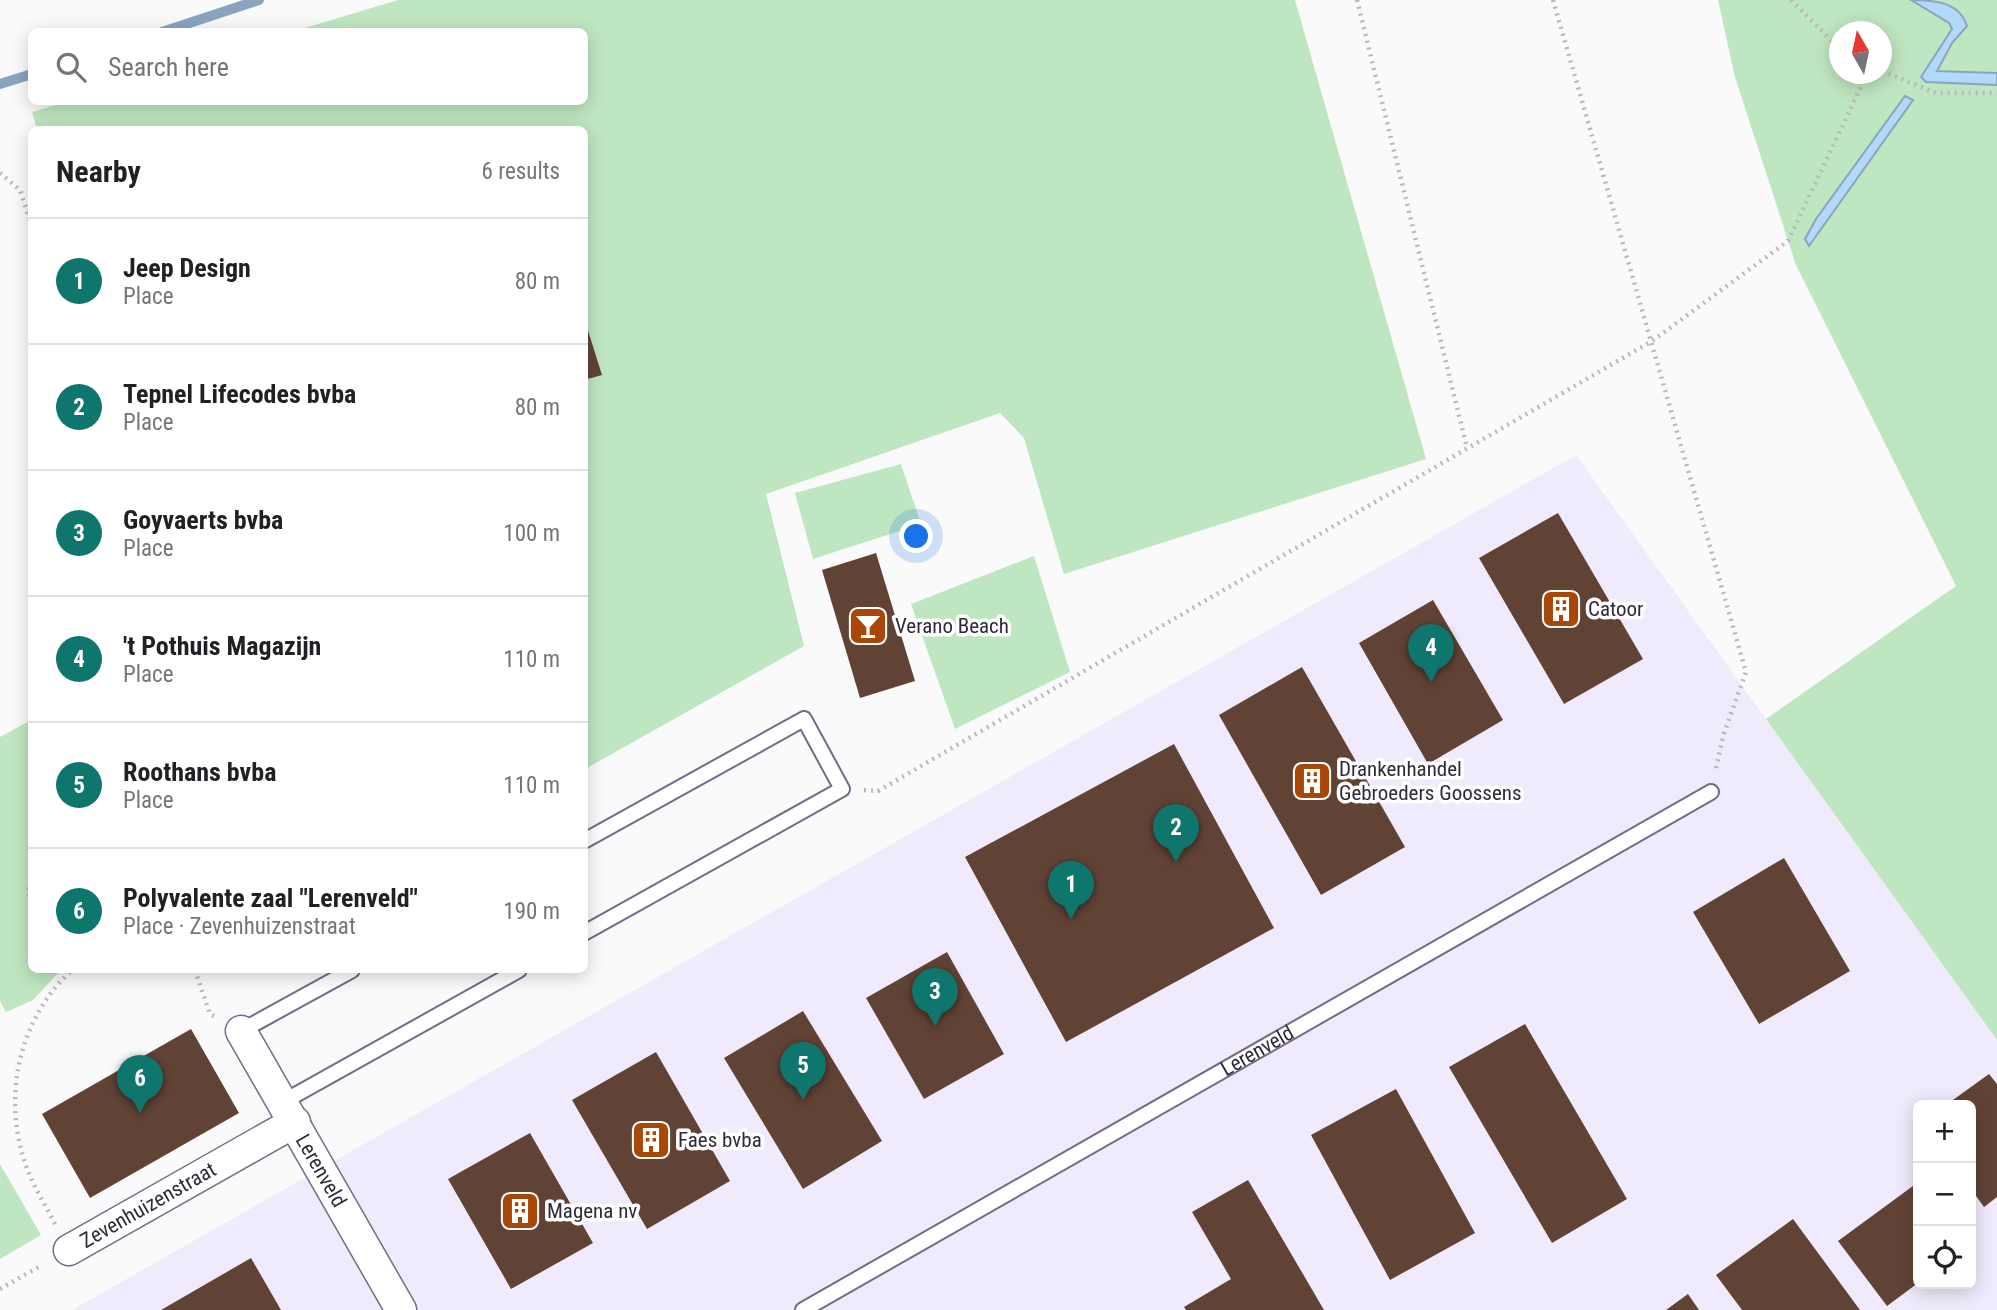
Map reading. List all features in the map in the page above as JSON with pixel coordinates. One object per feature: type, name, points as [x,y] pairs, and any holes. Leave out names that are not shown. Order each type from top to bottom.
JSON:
[{"type":"street","name":"Lerenveld","points":[[241,1031],[401,1310]]},
{"type":"street","name":"Zevenhuizenstraat","points":[[69,1250],[288,1112]]},
{"type":"lane","points":[[588,839],[804,719],[842,789],[588,931]]},
{"type":"lane","name":"Lerenveld","points":[[803,1310],[1712,792]]},
{"type":"lane","points":[[241,1031],[347,973]]},
{"type":"lane","points":[[288,1112],[514,973]]},
{"type":"path","points":[[1357,0],[1467,448]]},
{"type":"path","points":[[1553,0],[1746,671],[1723,736],[1712,792]]},
{"type":"path","points":[[1791,0],[1829,39]]},
{"type":"path","points":[[1892,75],[1936,93],[1997,93]]},
{"type":"path","points":[[842,789],[878,791],[1652,341],[1788,241],[1862,84]]},
{"type":"path","points":[[0,173],[20,190],[28,215]]},
{"type":"path","points":[[68,973],[51,988],[34,1016],[22,1044],[16,1071],[16,1125],[29,1175],[69,1250]]},
{"type":"path","points":[[196,973],[210,1014],[241,1031]]},
{"type":"path","name":"Zevenhuizenstraat","points":[[0,1289],[69,1250]]},
{"type":"shaded area","points":[[1576,455],[1997,1040],[1997,1310],[72,1310]]},
{"type":"green space","points":[[398,0],[1295,0],[1426,459],[1064,574],[1024,438],[1000,413],[766,494],[804,646],[588,767],[588,126],[36,126],[32,112],[56,105],[588,105],[588,28],[305,28]]},
{"type":"green space","points":[[1718,0],[1997,0],[1997,1040],[1766,719],[1956,586],[1796,265],[1735,77]]},
{"type":"green space","points":[[901,464],[921,524],[813,559],[795,493]]},
{"type":"green space","points":[[1034,556],[1070,672],[955,729],[911,604]]},
{"type":"green space","points":[[28,722],[28,973],[58,973],[33,1000],[6,1012],[0,1001],[0,737]]},
{"type":"green space","points":[[0,1164],[41,1235],[0,1259]]},
{"type":"water","points":[[1911,0],[1936,2],[1952,7],[1958,11],[1967,26],[1952,43],[1937,71],[1997,73],[1997,85],[1926,82],[1921,77],[1952,29],[1949,23]]},
{"type":"water","points":[[1905,96],[1913,100],[1809,246],[1805,239],[1816,219]]},
{"type":"building","points":[[588,331],[602,375],[588,379]]},
{"type":"building","name":"Catoor","points":[[1558,513],[1643,659],[1564,704],[1479,558]]},
{"type":"building","name":"Verano Beach","points":[[876,553],[915,681],[860,698],[822,570]]},
{"type":"building","points":[[1433,600],[1503,720],[1428,764],[1359,643]]},
{"type":"building","name":"Drankenhandel Gebroeders Goossens","points":[[1302,667],[1405,847],[1321,895],[1219,715]]},
{"type":"building","points":[[1174,744],[1274,928],[1066,1042],[965,857]]},
{"type":"building","points":[[1784,858],[1850,971],[1759,1024],[1693,912]]},
{"type":"building","points":[[947,952],[1004,1054],[924,1099],[866,998]]},
{"type":"building","points":[[803,1011],[882,1141],[803,1189],[724,1058]]},
{"type":"building","points":[[1525,1024],[1627,1199],[1552,1243],[1449,1067]]},
{"type":"building","points":[[191,1029],[239,1113],[90,1198],[42,1114]]},
{"type":"building","name":"Faes bvba","points":[[656,1052],[730,1181],[647,1229],[572,1100]]},
{"type":"building","points":[[1989,1074],[1997,1084],[1997,1197],[1984,1207],[1976,1196],[1976,1100],[1953,1100]]},
{"type":"building","points":[[1396,1089],[1475,1233],[1390,1280],[1311,1135]]},
{"type":"building","name":"Magena nv","points":[[530,1133],[593,1243],[511,1289],[448,1179]]},
{"type":"building","points":[[1248,1180],[1324,1310],[1186,1310],[1184,1307],[1231,1279],[1192,1212]]},
{"type":"building","points":[[1913,1186],[1913,1287],[1887,1306],[1838,1241]]},
{"type":"building","points":[[1793,1219],[1860,1310],[1742,1310],[1716,1275]]},
{"type":"building","points":[[251,1258],[281,1310],[161,1310]]},
{"type":"building","points":[[1688,1294],[1699,1310],[1666,1310]]},
{"type":"waterway","points":[[174,28],[259,0]]},
{"type":"waterway","points":[[0,84],[28,75]]},
{"type":"place","name":"Catoor","points":[[1561,609]]},
{"type":"place","name":"Verano Beach","points":[[868,626]]},
{"type":"place","name":"'t Pothuis Magazijn","points":[[1431,682]]},
{"type":"place","name":"Drankenhandel Gebroeders Goossens","points":[[1312,781]]},
{"type":"place","name":"Tepnel Lifecodes bvba","points":[[1176,862]]},
{"type":"place","name":"Jeep Design","points":[[1071,919]]},
{"type":"place","name":"Goyvaerts bvba","points":[[935,1026]]},
{"type":"place","name":"Roothans bvba","points":[[803,1100]]},
{"type":"place","name":"Polyvalente zaal \"Lerenveld\"","points":[[140,1113]]},
{"type":"place","name":"Faes bvba","points":[[651,1140]]},
{"type":"place","name":"Magena nv","points":[[520,1211]]}]
